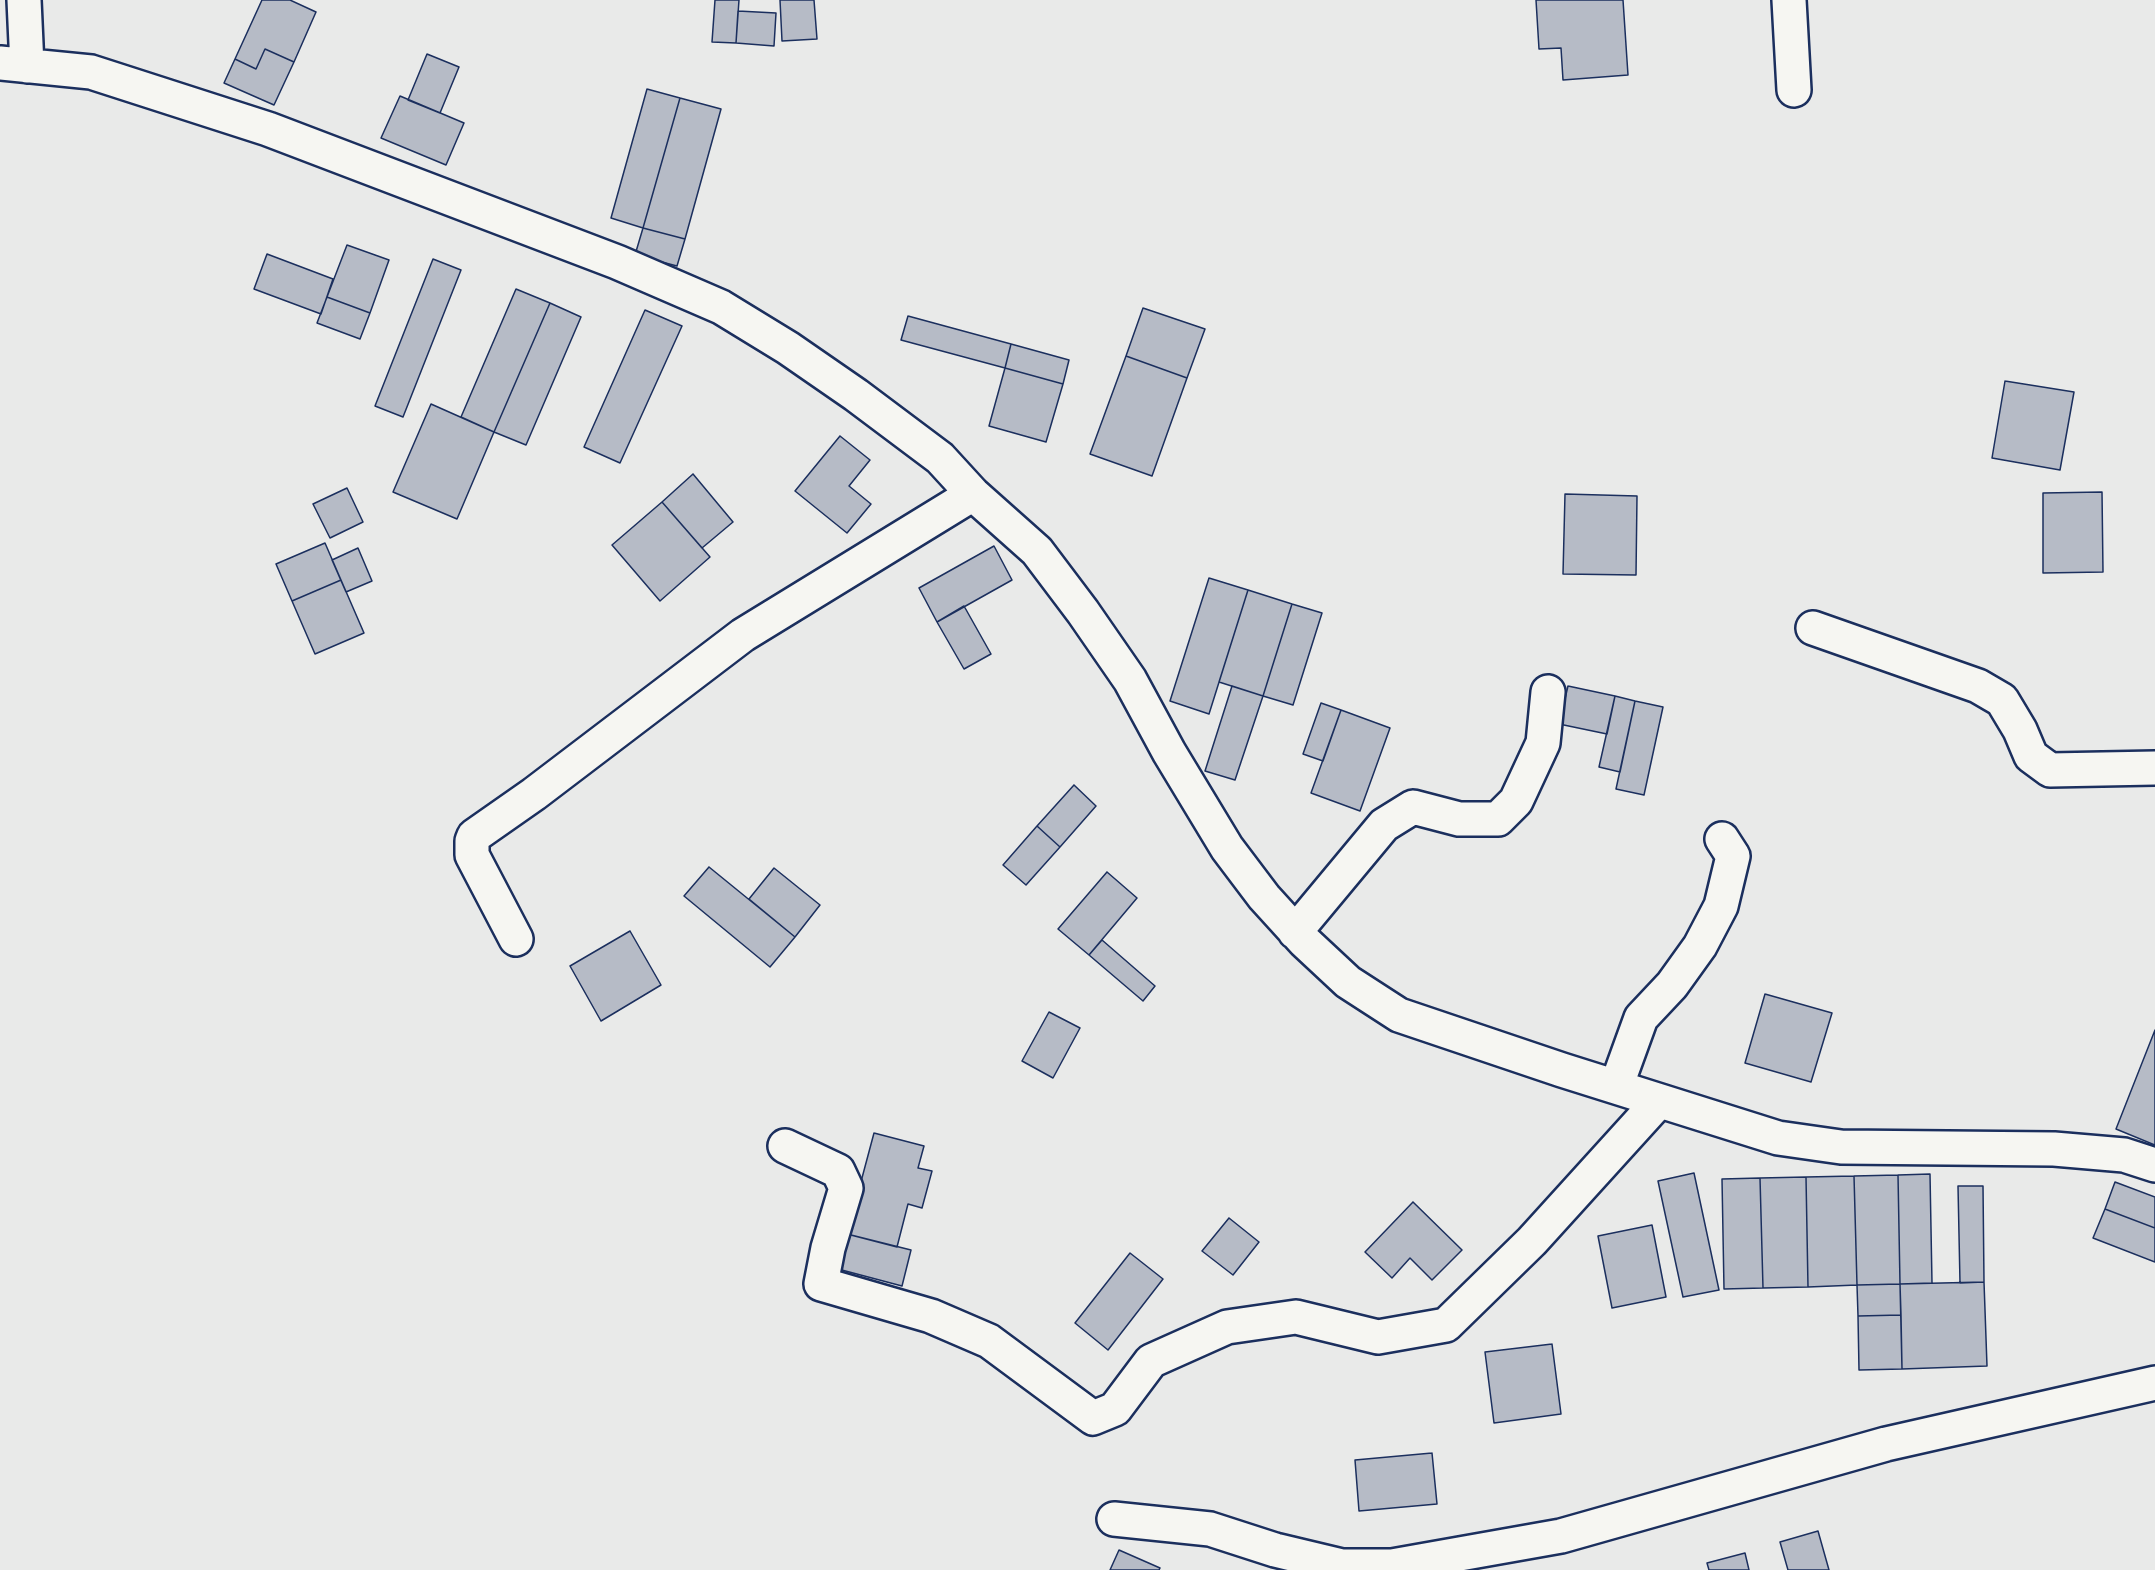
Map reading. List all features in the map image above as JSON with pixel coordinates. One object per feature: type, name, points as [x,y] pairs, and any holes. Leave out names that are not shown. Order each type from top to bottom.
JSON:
[{"type":"street","points":[[24,0],[14,64],[91,72],[268,129],[618,262],[721,307],[788,348],[856,395],[940,459],[974,494],[1037,551],[1130,680],[1169,752],[1227,848],[1264,897],[1295,932],[1348,982],[1399,1015],[1616,1088],[1778,1138],[1831,1146],[2054,1149],[2124,1155],[2155,1165]]},
{"type":"street","points":[[1789,0],[1794,90]]},
{"type":"street","points":[[516,939],[472,855],[474,836],[534,794],[742,635],[974,494]]},
{"type":"street","points":[[1814,628],[1978,686],[2002,700],[2020,730],[2031,756],[2050,770],[2155,768]]},
{"type":"street","points":[[1295,932],[1384,825],[1413,807],[1459,819],[1498,819],[1516,801],[1543,743],[1548,692]]},
{"type":"street","points":[[1616,1088],[1641,1018],[1672,985],[1700,946],[1721,906],[1733,856],[1722,839]]},
{"type":"street","points":[[785,1146],[837,1171],[846,1188],[828,1248],[821,1284],[931,1316],[989,1341],[1093,1418],[1115,1409],[1151,1361],[1227,1326],[1296,1317],[1378,1337],[1446,1325],[1532,1241],[1659,1101]]},
{"type":"street","points":[[1114,1519],[1210,1529],[1275,1550],[1342,1566],[1436,1564],[1561,1536],[1886,1444],[2155,1383]]},
{"type":"building","points":[[262,0],[290,0],[316,12],[294,62],[265,49],[256,69],[235,59]]},
{"type":"building","points":[[715,0],[739,0],[736,43],[712,42]]},
{"type":"building","points":[[780,0],[814,0],[817,39],[782,41]]},
{"type":"building","points":[[1536,0],[1623,0],[1628,75],[1563,80],[1561,48],[1539,49]]},
{"type":"building","points":[[738,11],[776,13],[774,46],[736,43]]},
{"type":"building","points":[[265,49],[294,62],[274,105],[224,83],[235,59],[256,69]]},
{"type":"building","points":[[427,54],[459,67],[440,113],[408,100]]},
{"type":"building","points":[[647,89],[680,98],[643,228],[611,218]]},
{"type":"building","points":[[400,96],[464,123],[446,165],[381,138]]},
{"type":"building","points":[[680,98],[721,109],[685,239],[643,228]]},
{"type":"building","points":[[643,228],[685,239],[677,266],[635,255]]},
{"type":"building","points":[[347,245],[389,260],[370,313],[327,297]]},
{"type":"building","points":[[267,254],[333,279],[321,314],[254,289]]},
{"type":"building","points":[[433,259],[461,270],[403,417],[375,406]]},
{"type":"building","points":[[516,289],[550,303],[494,432],[461,417]]},
{"type":"building","points":[[327,297],[370,313],[360,339],[317,323]]},
{"type":"building","points":[[550,303],[581,317],[526,445],[494,432]]},
{"type":"building","points":[[1143,308],[1205,329],[1187,378],[1126,356]]},
{"type":"building","points":[[645,310],[682,326],[620,463],[584,447]]},
{"type":"building","points":[[908,316],[1011,344],[1005,368],[901,340]]},
{"type":"building","points":[[1011,344],[1069,360],[1063,384],[1005,368]]},
{"type":"building","points":[[1126,356],[1187,378],[1152,476],[1090,454]]},
{"type":"building","points":[[1005,368],[1063,384],[1046,442],[989,426]]},
{"type":"building","points":[[2005,381],[2074,392],[2060,470],[1992,458]]},
{"type":"building","points":[[431,404],[494,432],[457,519],[393,492]]},
{"type":"building","points":[[840,436],[870,460],[849,486],[871,504],[847,533],[795,491]]},
{"type":"building","points":[[693,474],[733,522],[702,548],[662,502]]},
{"type":"building","points":[[347,488],[363,522],[330,538],[313,504]]},
{"type":"building","points":[[2102,492],[2103,572],[2043,573],[2043,493]]},
{"type":"building","points":[[1565,494],[1637,496],[1636,575],[1563,574]]},
{"type":"building","points":[[662,502],[710,557],[660,601],[612,545]]},
{"type":"building","points":[[325,543],[341,580],[292,601],[276,564]]},
{"type":"building","points":[[994,546],[1012,580],[937,622],[919,588]]},
{"type":"building","points":[[358,548],[372,581],[346,592],[332,560]]},
{"type":"building","points":[[1209,578],[1248,590],[1209,714],[1170,701]]},
{"type":"building","points":[[341,580],[364,633],[315,654],[292,601]]},
{"type":"building","points":[[1248,590],[1292,604],[1263,696],[1219,682]]},
{"type":"building","points":[[1292,604],[1322,613],[1293,705],[1263,696]]},
{"type":"building","points":[[964,606],[991,654],[964,669],[937,622]]},
{"type":"building","points":[[1232,686],[1263,696],[1235,780],[1205,771]]},
{"type":"building","points":[[1568,686],[1615,696],[1607,734],[1559,724]]},
{"type":"building","points":[[1615,696],[1635,701],[1620,772],[1599,767]]},
{"type":"building","points":[[1635,701],[1663,707],[1644,795],[1616,789]]},
{"type":"building","points":[[1321,703],[1341,710],[1323,761],[1303,754]]},
{"type":"building","points":[[1341,710],[1390,728],[1360,811],[1311,793]]},
{"type":"building","points":[[1074,785],[1096,806],[1060,847],[1037,826]]},
{"type":"building","points":[[1037,826],[1060,847],[1026,885],[1003,865]]},
{"type":"building","points":[[709,867],[795,937],[770,967],[684,896]]},
{"type":"building","points":[[774,868],[820,905],[795,937],[749,899]]},
{"type":"building","points":[[1107,872],[1137,898],[1089,955],[1058,929]]},
{"type":"building","points":[[630,931],[661,985],[601,1021],[570,966]]},
{"type":"building","points":[[1102,940],[1155,986],[1143,1001],[1089,955]]},
{"type":"building","points":[[1765,994],[1832,1013],[1811,1082],[1745,1063]]},
{"type":"building","points":[[1049,1012],[1080,1028],[1053,1078],[1022,1061]]},
{"type":"building","points":[[2155,1030],[2155,1145],[2116,1129]]},
{"type":"building","points":[[874,1133],[924,1146],[918,1168],[932,1171],[922,1208],[908,1204],[897,1247],[847,1234]]},
{"type":"building","points":[[1694,1173],[1719,1290],[1683,1297],[1658,1181]]},
{"type":"building","points":[[1930,1174],[1932,1283],[1900,1284],[1898,1175]]},
{"type":"building","points":[[1898,1175],[1900,1284],[1857,1285],[1854,1176]]},
{"type":"building","points":[[1854,1176],[1857,1285],[1808,1287],[1806,1177]]},
{"type":"building","points":[[1806,1177],[1808,1287],[1763,1288],[1760,1178]]},
{"type":"building","points":[[1760,1178],[1763,1288],[1724,1289],[1722,1179]]},
{"type":"building","points":[[2115,1182],[2155,1197],[2155,1228],[2105,1209]]},
{"type":"building","points":[[1958,1186],[1983,1186],[1984,1282],[1960,1283]]},
{"type":"building","points":[[1413,1202],[1462,1250],[1432,1280],[1410,1258],[1392,1278],[1365,1252]]},
{"type":"building","points":[[2105,1209],[2155,1228],[2155,1262],[2093,1238]]},
{"type":"building","points":[[1229,1218],[1259,1242],[1233,1275],[1202,1251]]},
{"type":"building","points":[[1652,1225],[1666,1297],[1612,1308],[1598,1236]]},
{"type":"building","points":[[847,1234],[911,1250],[902,1286],[838,1269]]},
{"type":"building","points":[[1130,1253],[1163,1279],[1108,1350],[1075,1323]]},
{"type":"building","points":[[1984,1282],[1987,1366],[1902,1369],[1900,1284]]},
{"type":"building","points":[[1900,1284],[1901,1315],[1858,1316],[1857,1285]]},
{"type":"building","points":[[1901,1315],[1902,1369],[1859,1370],[1858,1316]]},
{"type":"building","points":[[1552,1344],[1561,1414],[1494,1423],[1485,1352]]},
{"type":"building","points":[[1432,1453],[1437,1504],[1359,1511],[1355,1460]]},
{"type":"building","points":[[1818,1531],[1829,1570],[1788,1570],[1780,1542]]},
{"type":"building","points":[[1119,1550],[1160,1568],[1159,1570],[1110,1570]]},
{"type":"building","points":[[1745,1553],[1749,1570],[1709,1570],[1707,1563]]}]
